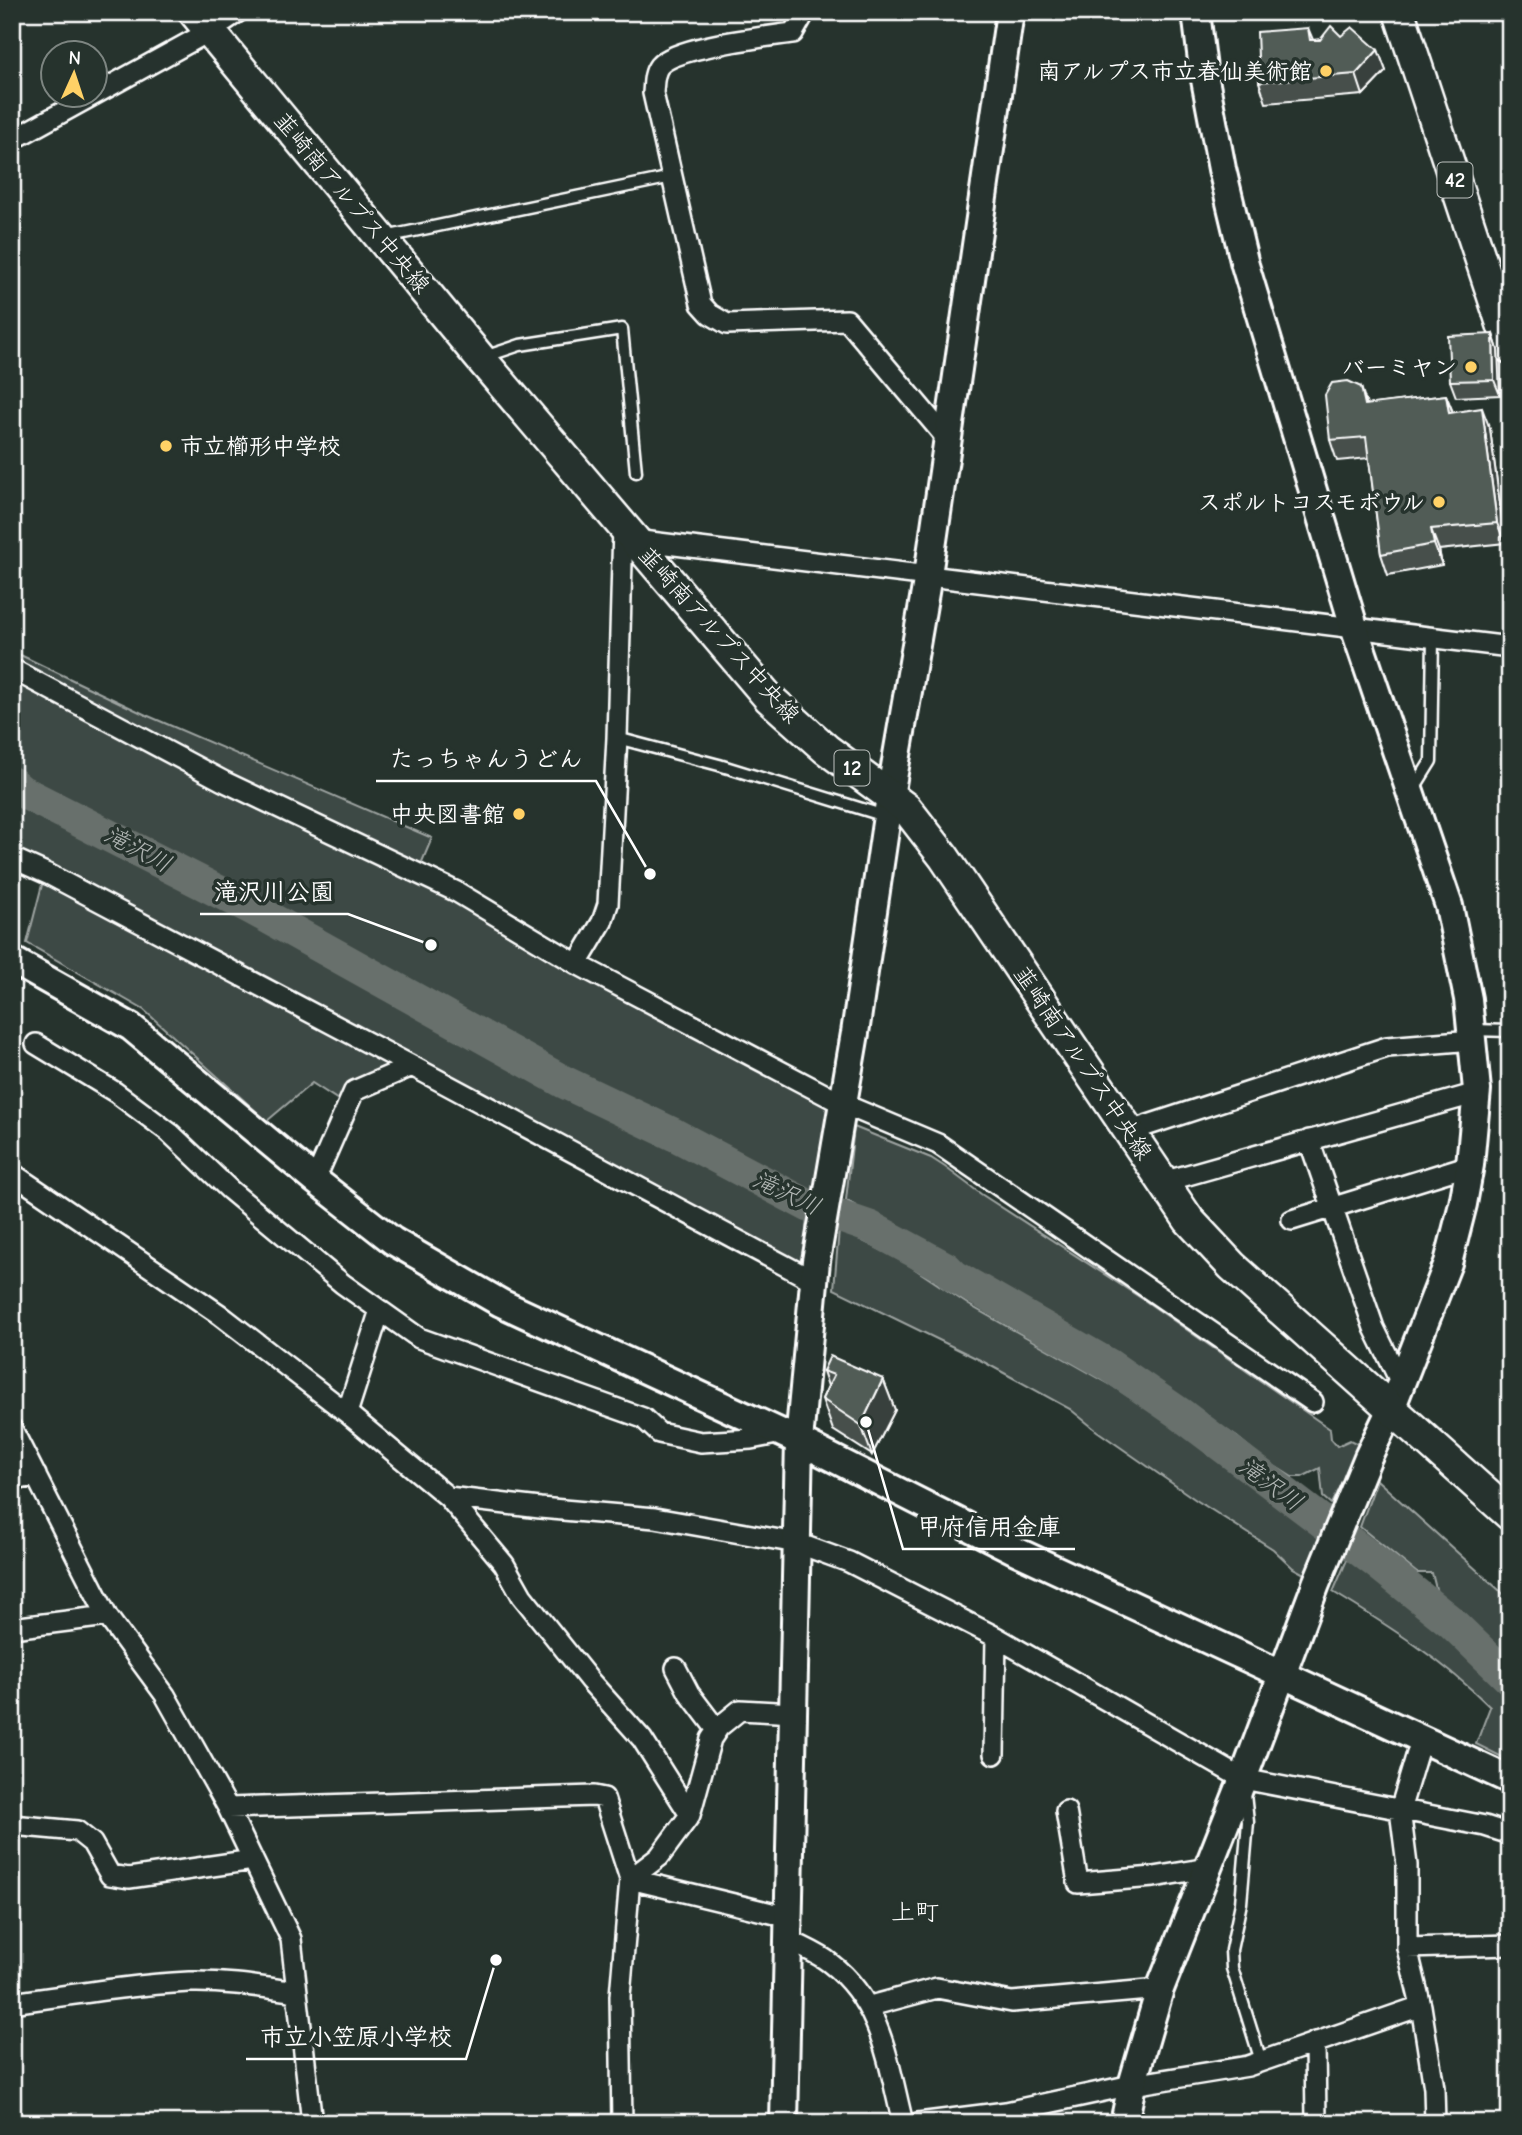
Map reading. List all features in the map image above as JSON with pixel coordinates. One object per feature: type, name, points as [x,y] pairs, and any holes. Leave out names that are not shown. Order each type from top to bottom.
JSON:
[{"type":"main road","name":"42","points":[[1399,12],[1510,348]]},
{"type":"main road","name":"韮崎南アルプス中央線","points":[[202,22],[480,358],[769,698],[888,806],[905,808],[944,856],[1189,1220],[1232,1266],[1396,1396],[1510,1516]]},
{"type":"street","points":[[12,140],[202,22],[238,12]]},
{"type":"street","points":[[805,12],[793,33],[731,41],[678,55],[660,65],[654,78],[653,93],[701,304],[710,314],[727,324],[847,320],[948,440]]},
{"type":"street","points":[[784,2123],[797,1543],[791,1437],[888,806],[928,575],[1010,12]]},
{"type":"street","points":[[1124,2123],[1132,2085],[1160,1989],[1316,1584],[1396,1396],[1448,1263],[1470,1165],[1477,1093],[1468,999],[1449,906],[1355,630],[1245,265],[1222,169],[1203,69],[1196,12]]},
{"type":"street","points":[[577,964],[602,922],[608,904],[628,534],[928,575],[1510,648]]},
{"type":"street","points":[[12,669],[223,781],[457,892],[577,964],[843,1104],[938,1144],[1313,1402]]},
{"type":"street","points":[[12,858],[50,875],[412,1066],[815,1271]]},
{"type":"street","points":[[12,960],[131,1027],[393,1241],[501,1303],[791,1437],[1016,1551],[1510,1780]]},
{"type":"street","points":[[1130,1131],[1387,1047],[1472,1035]]},
{"type":"street","points":[[36,1044],[115,1092],[170,1133],[240,1198],[343,1284],[419,1338],[643,1418],[659,1433],[701,1442],[791,1437]]},
{"type":"street","points":[[315,1180],[354,1091],[412,1066]]},
{"type":"street","points":[[1163,1182],[1477,1093]]},
{"type":"street","points":[[1309,1140],[1396,1396]]},
{"type":"street","points":[[1292,1220],[1470,1165]]},
{"type":"street","points":[[12,1172],[219,1314],[347,1413],[448,1497],[504,1563],[522,1596],[590,1681],[642,1739],[690,1815]]},
{"type":"street","points":[[347,1413],[380,1310]]},
{"type":"street","points":[[12,1429],[107,1616],[165,1695],[229,1808],[291,1939],[312,2123]]},
{"type":"street","points":[[12,1481],[36,1475]]},
{"type":"street","points":[[448,1497],[655,1518],[797,1543],[849,1562],[996,1637],[1243,1779],[1485,1826],[1510,1834]]},
{"type":"street","points":[[12,1628],[107,1616]]},
{"type":"street","points":[[994,1754],[996,1637]]},
{"type":"street","points":[[676,1668],[689,1693],[717,1730]]},
{"type":"street","points":[[630,1880],[659,1857],[690,1815],[711,1740],[717,1730],[740,1710],[794,1713]]},
{"type":"street","points":[[1421,1740],[1401,1810],[1408,1865],[1406,1948],[1421,2006],[1434,2088],[1435,2123]]},
{"type":"street","points":[[229,1808],[594,1796],[604,1798],[630,1880],[620,1996],[622,2123]]},
{"type":"street","points":[[1066,1811],[1078,1883],[1154,1877],[1208,1868]]},
{"type":"street","points":[[12,1825],[77,1832],[92,1843],[110,1875],[129,1878],[253,1860]]},
{"type":"street","points":[[630,1880],[788,1928],[829,1962],[850,1981],[870,2006],[879,2029],[903,2123]]},
{"type":"street","points":[[1406,1948],[1510,1945]]},
{"type":"street","points":[[12,2003],[132,1986],[191,1982],[244,1984],[296,1992]]},
{"type":"street","points":[[870,2006],[937,1988],[1012,2002],[1160,1989]]},
{"type":"street","points":[[918,2123],[1018,2116],[1132,2085],[1197,2076],[1261,2061],[1421,2006]]},
{"type":"street","points":[[1315,2042],[1316,2123]]},
{"type":"lane","points":[[380,238],[672,177]]},
{"type":"lane","points":[[480,358],[520,345],[622,329],[636,472]]},
{"type":"lane","points":[[1412,792],[1431,761],[1433,638]]},
{"type":"lane","points":[[617,738],[888,806]]},
{"type":"lane","points":[[1472,1035],[1510,1031]]},
{"type":"lane","points":[[1243,1779],[1248,1822],[1241,1903],[1231,1950],[1232,1968],[1261,2061]]},
{"type":"shaded area","points":[[12,651],[146,715],[432,838],[419,869],[12,664]]},
{"type":"shaded area","points":[[12,669],[449,888],[843,1104],[824,1214],[675,1135],[578,1089],[270,918],[12,785]]},
{"type":"shaded area","points":[[12,797],[461,1031],[458,1041],[481,1043],[807,1214],[804,1268],[412,1061],[343,1103],[312,1083],[267,1121],[144,1010],[27,943],[45,873],[12,858]]},
{"type":"shaded area","points":[[854,1127],[931,1158],[981,1194],[1144,1300],[1330,1429],[1331,1439],[1337,1446],[1350,1440],[1360,1445],[1331,1504],[1323,1497],[1320,1468],[1302,1477],[1292,1477],[1179,1398],[1032,1305],[916,1241],[901,1227],[890,1226],[846,1200]]},
{"type":"shaded area","points":[[839,1229],[903,1261],[969,1305],[1111,1385],[1178,1429],[1322,1533],[1306,1575],[1293,1568],[1273,1549],[1196,1500],[1097,1431],[1070,1409],[982,1361],[834,1289]]},
{"type":"shaded area","points":[[1377,1480],[1510,1600],[1510,1666],[1502,1652],[1437,1593],[1432,1573],[1417,1573],[1360,1527]]},
{"type":"shaded area","points":[[1349,1555],[1456,1636],[1510,1691],[1510,1761],[1476,1744],[1490,1707],[1435,1659],[1333,1592]]},
{"type":"building","points":[[1331,26],[1341,36],[1352,27],[1378,50],[1356,74],[1259,82],[1257,32],[1308,28],[1310,40],[1320,40]]},
{"type":"building","points":[[1493,334],[1494,380],[1450,381],[1448,336]]},
{"type":"building","name":"スポルトコスモボウル","points":[[1348,381],[1361,387],[1365,405],[1446,395],[1449,413],[1482,408],[1497,523],[1431,529],[1434,544],[1381,554],[1366,437],[1330,440],[1325,395],[1332,383]]},
{"type":"building","points":[[830,1356],[883,1379],[861,1425],[822,1399],[834,1375],[823,1371]]},
{"type":"waterway","name":"滝沢川","points":[[12,783],[21,791],[251,908],[564,1082],[675,1135],[809,1206],[870,1227],[946,1268],[954,1276],[1109,1365],[1179,1413],[1376,1562],[1451,1622],[1510,1679]]},
{"type":"place","name":"南アルプス市立春仙美術館","points":[[1326,71]]},
{"type":"place","name":"バーミヤン","points":[[1471,367]]},
{"type":"place","name":"市立櫛形中学校","points":[[166,446]]},
{"type":"place","name":"スポルトコスモボウル","points":[[1439,502]]},
{"type":"place","name":"中央図書館","points":[[519,814]]},
{"type":"place","name":"たっちゃんうどん","points":[[650,874]]},
{"type":"place","name":"滝沢川公園","points":[[431,945]]},
{"type":"place","name":"甲府信用金庫","points":[[866,1422]]},
{"type":"place","name":"市立小笠原小学校","points":[[496,1960]]},
{"type":"district","name":"上町","points":[[915,1912]]}]
